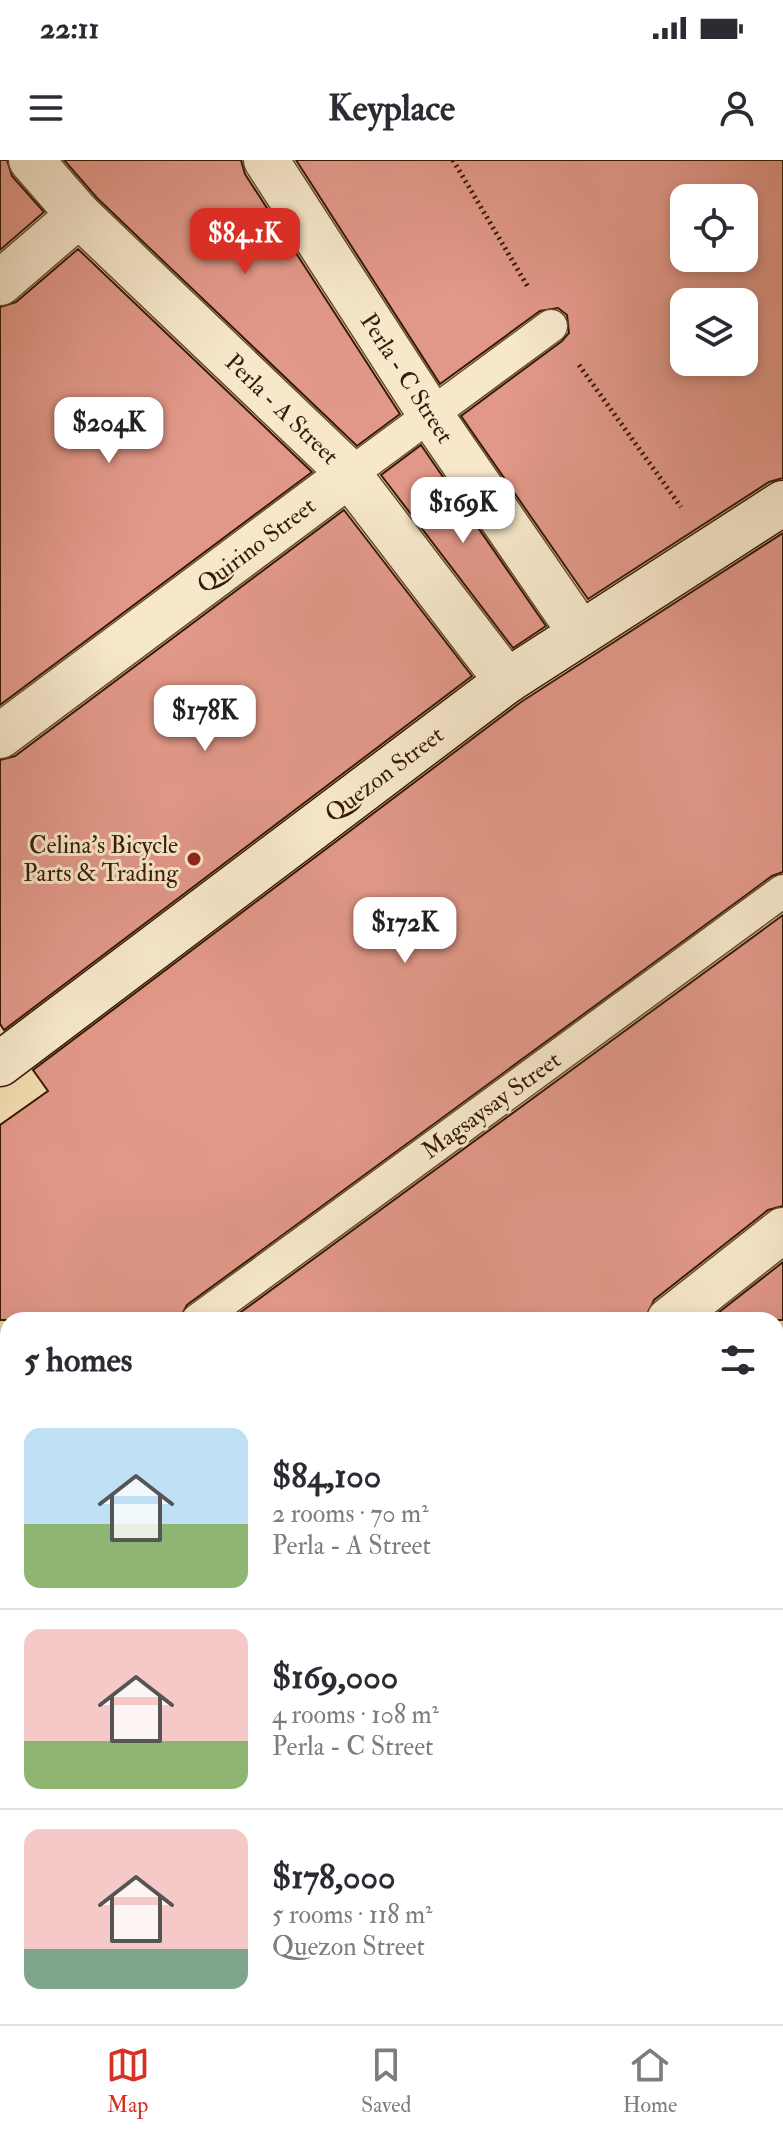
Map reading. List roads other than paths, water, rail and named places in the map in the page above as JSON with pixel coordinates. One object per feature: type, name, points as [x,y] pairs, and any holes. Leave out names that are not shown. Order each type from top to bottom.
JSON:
[{"type":"street","name":"Perla - A Street","points":[[31,160],[79,215],[349,475],[507,681]]},
{"type":"street","name":"Perla - C Street","points":[[266,160],[430,414],[580,632]]},
{"type":"street","points":[[0,283],[79,215]]},
{"type":"street","name":"Quirino Street","points":[[0,736],[349,475]]},
{"type":"street","name":"Quezon Street","points":[[0,1064],[507,681],[783,503]]},
{"type":"street","points":[[679,1312],[783,1230]]},
{"type":"lane","name":"Quirino Street","points":[[349,475],[551,326]]},
{"type":"lane","name":"Magsaysay Street","points":[[209,1312],[783,891]]},
{"type":"place","name":"Celina's Bicycle Parts & Trading","points":[[194,859]]}]
